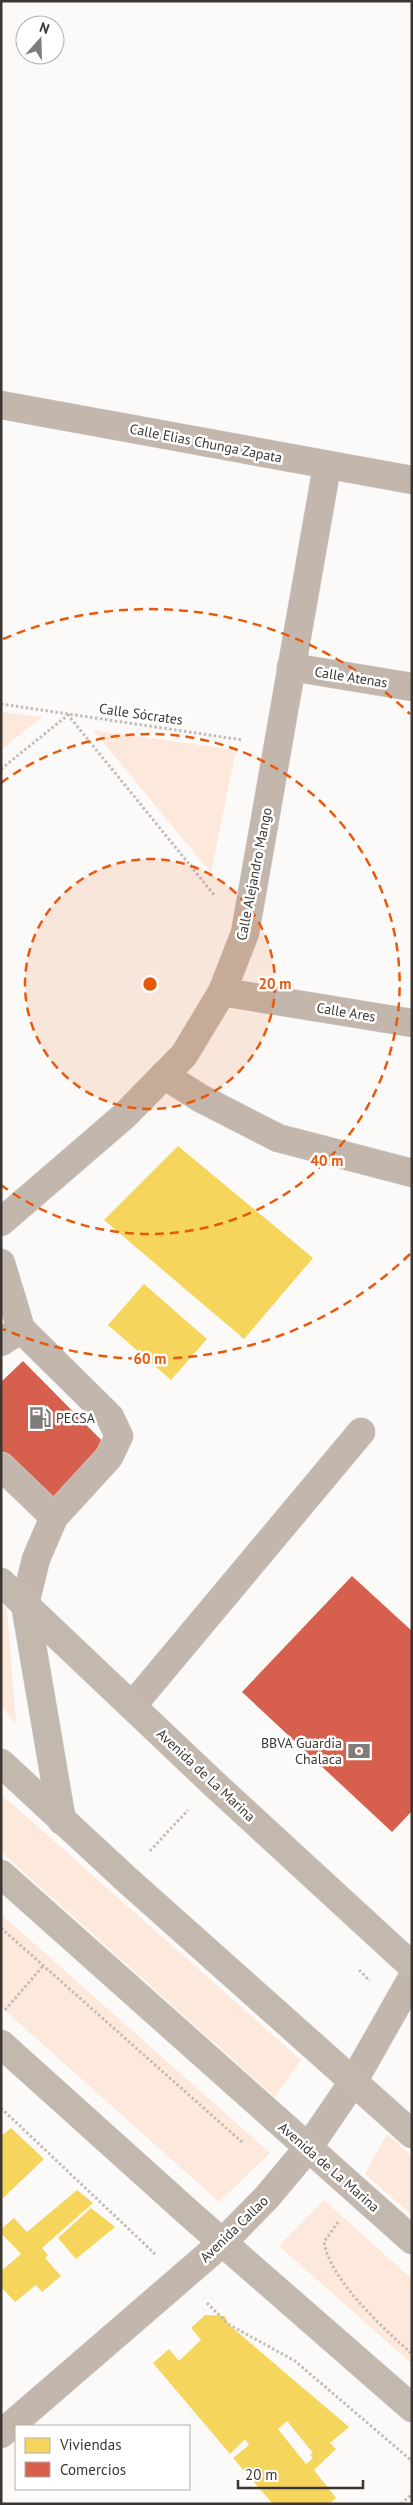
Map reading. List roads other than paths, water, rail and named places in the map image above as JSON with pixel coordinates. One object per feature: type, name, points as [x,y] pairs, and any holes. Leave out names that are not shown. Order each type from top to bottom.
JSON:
[{"type":"main road","name":"Avenida de La Marina","points":[[1,1582],[213,1783],[412,1966]]},
{"type":"main road","points":[[25,1604],[62,1821]]},
{"type":"main road","points":[[1,1763],[125,1878],[412,2134]]},
{"type":"main road","name":"Avenida de La Marina","points":[[1,1874],[412,2240]]},
{"type":"main road","points":[[1,2044],[222,2243],[412,2408]]},
{"type":"street","name":"Calle Elias Chunga Zapata","points":[[1,405],[412,480]]},
{"type":"street","name":"Calle Alejandro Mango","points":[[1,1222],[124,1116],[164,1076],[184,1055],[222,992],[245,933],[327,466]]},
{"type":"street","name":"Calle Atenas","points":[[291,667],[412,687]]},
{"type":"street","name":"Calle Ares","points":[[222,992],[412,1023]]},
{"type":"street","points":[[164,1076],[200,1098],[278,1138],[412,1173]]},
{"type":"street","points":[[1,1263],[11,1335],[110,1417],[119,1436],[109,1457],[54,1517],[36,1559],[25,1604]]},
{"type":"street","points":[[132,1706],[361,1432]]},
{"type":"street","points":[[1,1466],[54,1517]]},
{"type":"street","name":"Avenida Callao","points":[[1,2434],[222,2243],[267,2197],[308,2148],[353,2082],[412,1978]]},
{"type":"place","name":"PECSA","points":[[40,1418]]},
{"type":"place","name":"BBVA Guardia Chalaca","points":[[359,1751]]}]
